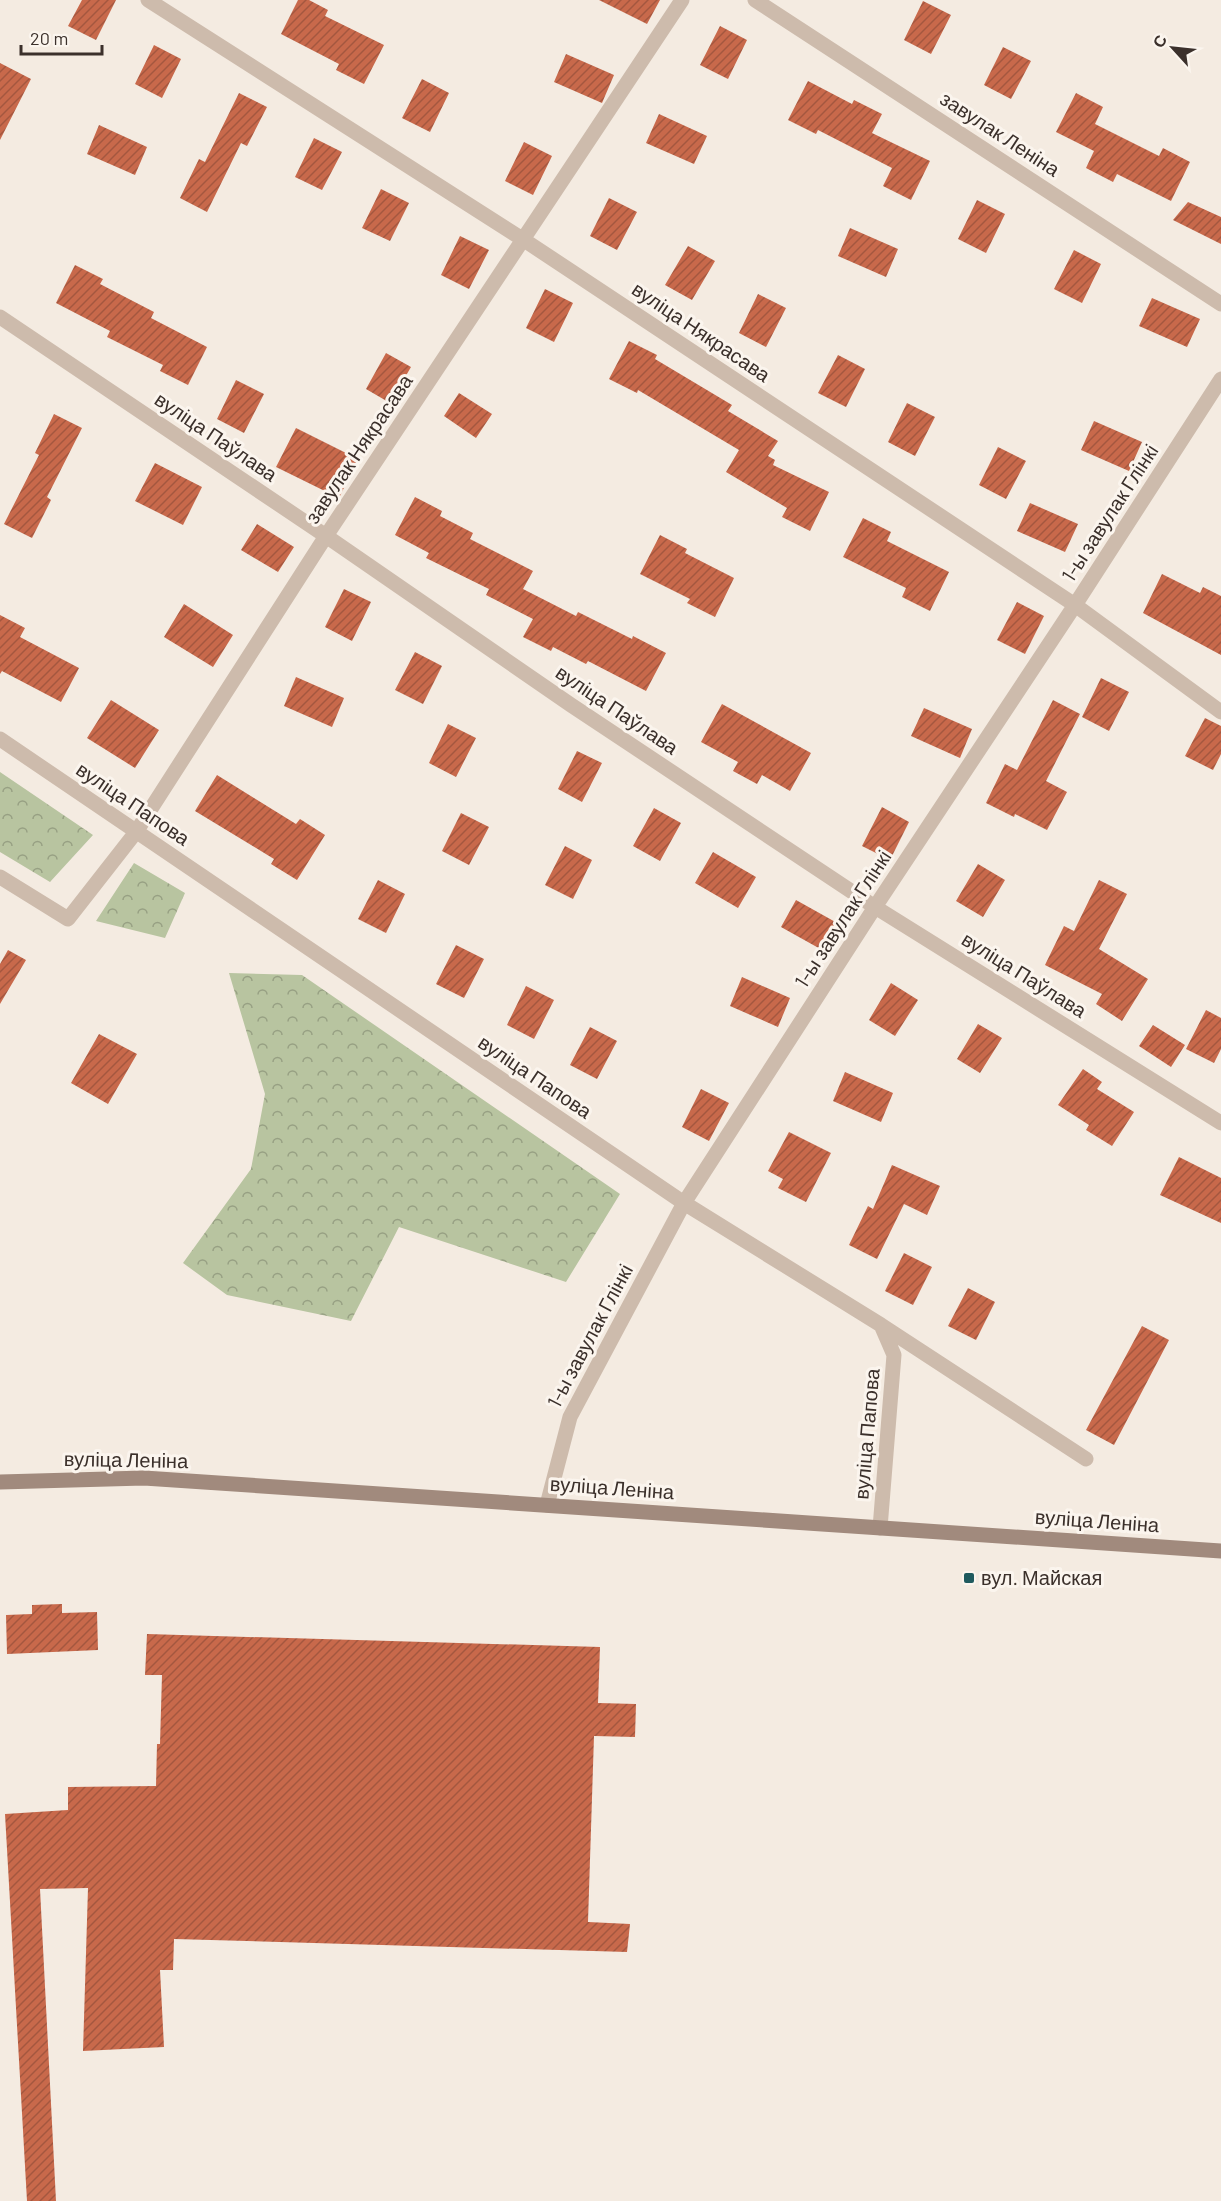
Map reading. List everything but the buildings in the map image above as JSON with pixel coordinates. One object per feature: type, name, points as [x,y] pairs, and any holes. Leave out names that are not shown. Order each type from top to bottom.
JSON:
[{"type":"main road","name":"вуліца Леніна","points":[[0,1482],[144,1478],[1221,1551]]},
{"type":"street","name":"вуліца Някрасава","points":[[148,0],[524,240],[1075,605],[1221,712]]},
{"type":"street","name":"завулак Някрасава","points":[[0,877],[68,919],[136,832],[326,536],[682,0]]},
{"type":"street","name":"завулак Леніна","points":[[755,0],[1221,304]]},
{"type":"street","name":"вуліца Паўлава","points":[[0,317],[581,711],[875,907],[1221,1123]]},
{"type":"street","name":"1-ы завулак Глінкі","points":[[547,1505],[570,1417],[684,1203],[1221,379]]},
{"type":"street","name":"вуліца Папова","points":[[0,739],[684,1203],[881,1325],[894,1355],[880,1528]]},
{"type":"street","points":[[881,1325],[1086,1459]]},
{"type":"green space","points":[[0,772],[93,835],[50,882],[0,852]]},
{"type":"green space","points":[[134,863],[185,893],[165,938],[96,921]]},
{"type":"green space","points":[[229,973],[302,975],[620,1194],[566,1282],[399,1227],[351,1321],[227,1295],[183,1263],[251,1169],[265,1094]]},
{"type":"place","name":"вул. Майская","points":[[969,1578]]}]
